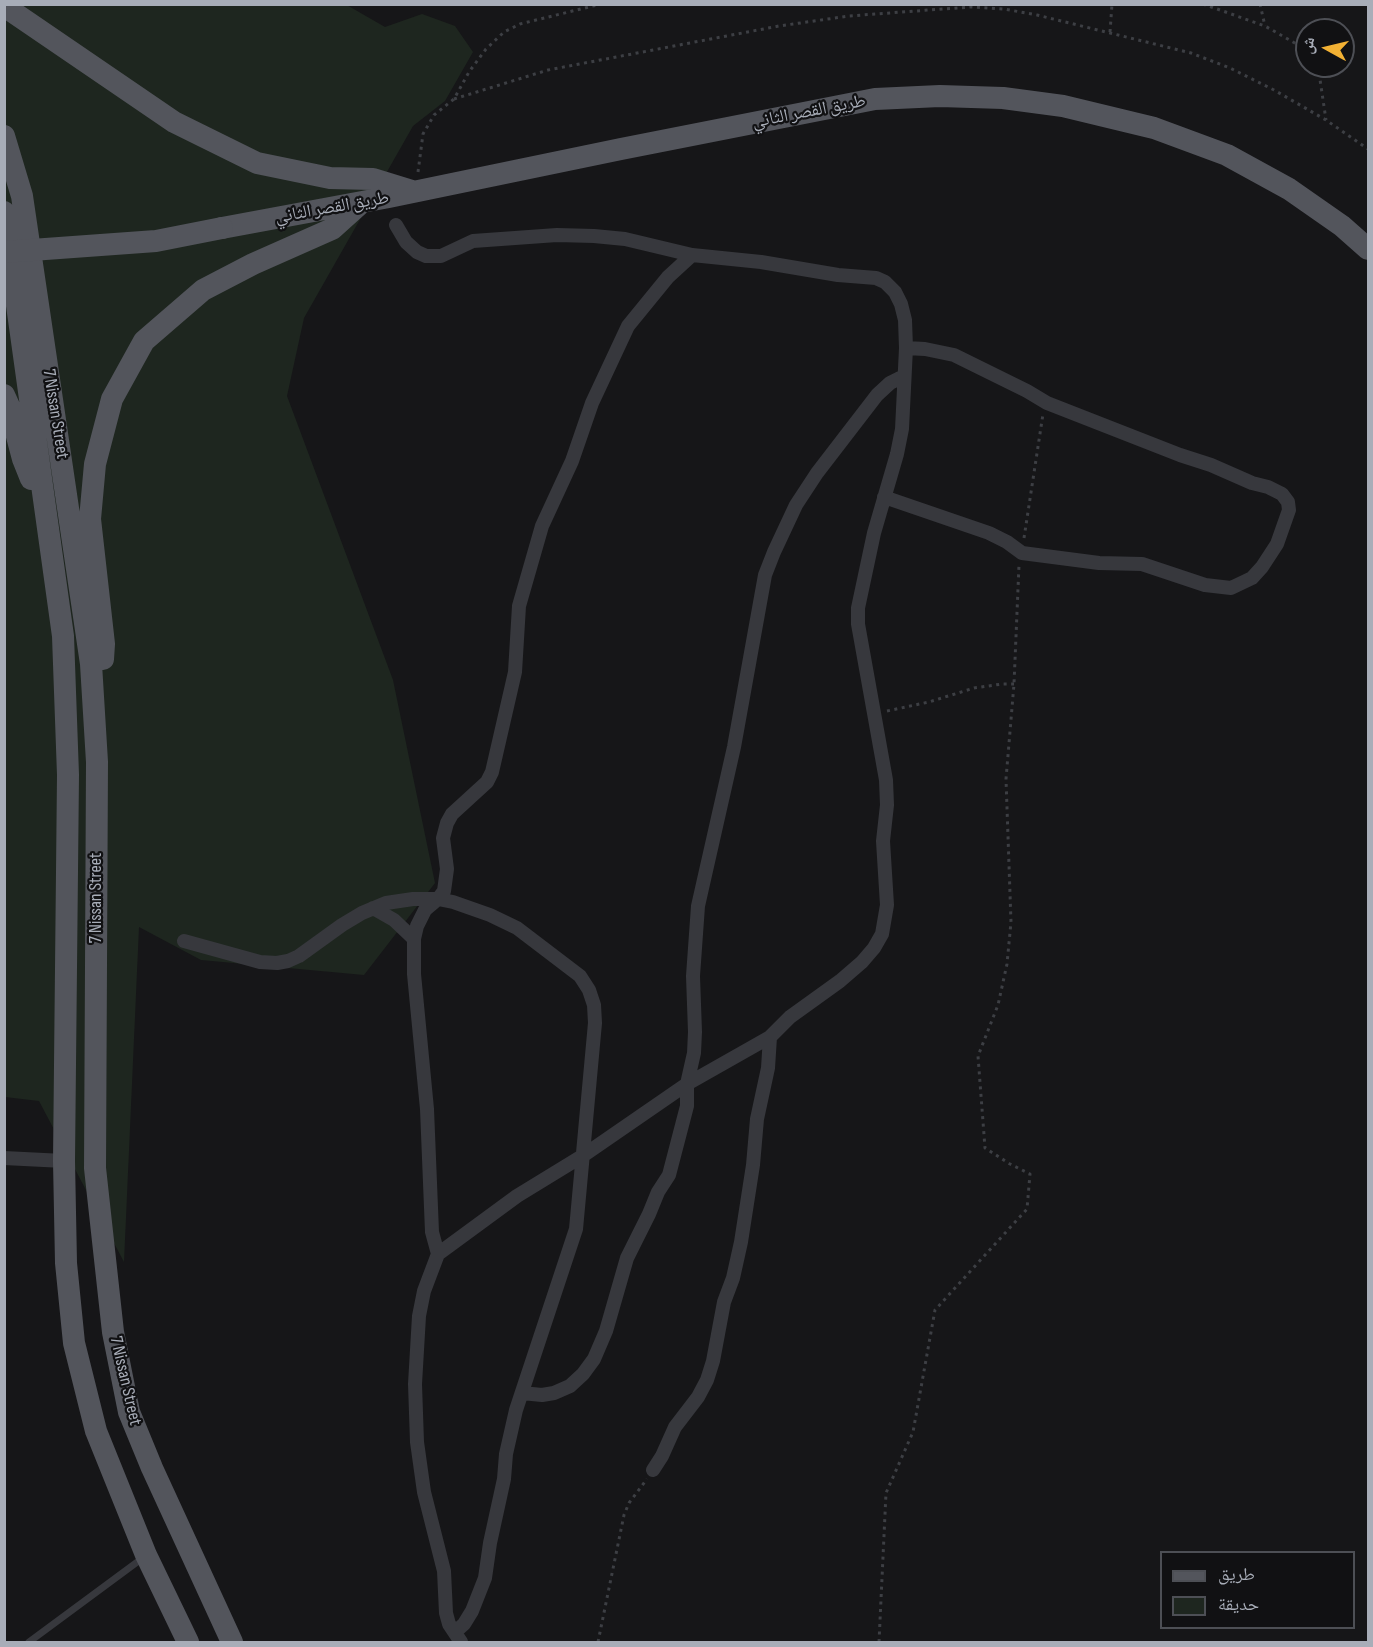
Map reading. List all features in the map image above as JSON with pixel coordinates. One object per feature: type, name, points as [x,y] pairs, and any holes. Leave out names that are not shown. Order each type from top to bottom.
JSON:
[{"type":"main road","points":[[4,6],[174,122],[257,163],[330,178],[373,179],[416,192]]},
{"type":"main road","name":"طريق القصر الثاني","points":[[4,252],[156,241],[416,192],[875,99],[940,96],[1003,98],[1063,106],[1154,128],[1227,155],[1289,189],[1342,226],[1368,249]]},
{"type":"main road","name":"7 Nissan Street","points":[[4,136],[22,196],[91,664],[97,762],[95,1168],[113,1332],[129,1412],[231,1642]]},
{"type":"main road","points":[[97,762],[104,644],[90,519],[95,464],[112,399],[144,342],[203,290],[280,251],[332,229],[362,202]]},
{"type":"main road","name":"7 Nissan Street","points":[[4,212],[63,636],[67,763],[64,1161],[66,1263],[74,1343],[96,1431],[146,1555],[188,1642]]},
{"type":"main road","points":[[4,395],[23,459],[45,514]]},
{"type":"street","points":[[396,225],[406,242],[417,252],[426,256],[441,256],[473,241],[557,235],[594,236],[625,239],[692,255],[750,260],[838,276],[876,278],[885,282],[895,292],[905,320],[902,429],[876,525],[858,608],[860,638],[886,780],[887,805],[883,841],[887,905],[882,934],[862,962],[790,1017],[770,1037],[687,1084],[584,1155],[517,1196],[438,1254],[424,1291],[419,1316],[415,1384],[417,1442],[424,1492],[444,1571],[446,1613],[449,1624],[458,1637]]},
{"type":"street","points":[[438,1254],[432,1232],[428,1118],[414,975],[414,939],[420,918],[444,891],[447,881],[444,829],[452,814],[478,792],[492,772],[515,672],[519,606],[542,526],[572,461],[592,403],[628,326],[668,277],[692,255]]},
{"type":"street","points":[[884,497],[989,533],[1022,553],[1099,563],[1142,564],[1205,585],[1231,588],[1252,578],[1262,567],[1277,544],[1289,510],[1288,502],[1282,494],[1268,487],[1252,483],[1211,465],[1047,403],[954,355],[906,348]]},
{"type":"street","points":[[522,1394],[554,1394],[584,1374],[594,1359],[606,1331],[627,1258],[673,1162],[687,1106],[687,1084],[694,1053],[693,976],[698,906],[734,747],[765,575],[796,505],[817,473],[877,395],[890,383],[904,375]]},
{"type":"street","points":[[184,941],[260,962],[288,961],[311,948],[334,929],[373,908],[401,900],[438,899],[490,915],[517,928],[580,975],[594,1005],[595,1023],[580,1203],[571,1247],[516,1410],[506,1454],[504,1479],[485,1578],[472,1611],[458,1637]]},
{"type":"street","points":[[373,908],[394,920],[414,939]]},
{"type":"street","points":[[653,1470],[675,1427],[698,1397],[707,1380],[724,1302],[734,1278],[741,1242],[756,1129],[768,1068],[770,1037]]},
{"type":"street","points":[[4,1158],[64,1161]]},
{"type":"lane","points":[[29,1642],[146,1555]]},
{"type":"path","points":[[454,99],[469,72],[486,49],[504,32],[520,24],[601,4]]},
{"type":"path","points":[[1110,32],[1112,4]]},
{"type":"path","points":[[1203,4],[1265,26],[1295,43]]},
{"type":"path","points":[[1260,4],[1265,26]]},
{"type":"path","points":[[416,192],[423,134],[434,115],[454,99],[548,70],[779,26],[849,16],[971,7],[1004,9],[1037,15],[1191,52],[1274,90],[1326,120],[1368,149]]},
{"type":"path","points":[[1320,78],[1326,120]]},
{"type":"path","points":[[879,1642],[886,1493],[913,1432],[934,1310],[1027,1209],[1030,1174],[985,1148],[978,1056],[998,1005],[1007,964],[1011,922],[1006,779],[1014,684],[1019,562],[1042,417],[1047,403]]},
{"type":"path","points":[[873,714],[929,702],[974,688],[1014,684]]},
{"type":"path","points":[[598,1642],[624,1515],[629,1503],[653,1470]]},
{"type":"green space","points":[[345,4],[385,27],[422,14],[455,26],[473,52],[445,101],[413,126],[304,318],[287,396],[393,680],[435,883],[364,975],[201,960],[139,927],[124,1262],[39,1101],[5,1097],[5,5]]}]
